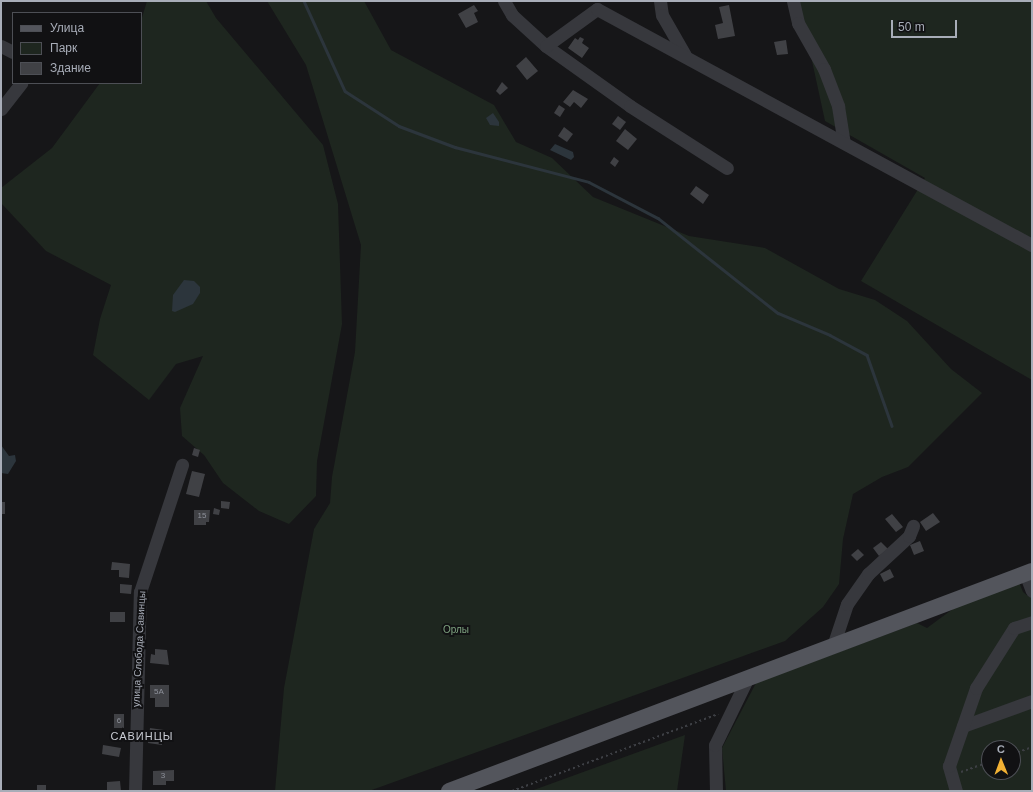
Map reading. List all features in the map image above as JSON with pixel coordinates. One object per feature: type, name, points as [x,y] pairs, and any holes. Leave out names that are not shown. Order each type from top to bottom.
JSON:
[{"type":"main road","points":[[449,791],[1029,572]]},
{"type":"street","points":[[504,1],[512,15],[546,46],[626,103],[727,168]]},
{"type":"street","points":[[660,1],[662,15],[673,30],[685,55]]},
{"type":"street","points":[[793,1],[798,23],[824,69],[838,106],[844,142]]},
{"type":"street","points":[[546,46],[597,9],[685,55],[1032,245]]},
{"type":"street","points":[[1,46],[12,52]]},
{"type":"street","points":[[1,109],[20,84]]},
{"type":"street","name":"улица Слобода Савинцы","points":[[135,791],[140,592],[182,465]]},
{"type":"street","points":[[833,646],[847,604],[868,574],[909,536],[913,526]]},
{"type":"street","points":[[1029,572],[1032,591]]},
{"type":"street","points":[[956,791],[949,766],[976,688],[1014,628],[1032,622]]},
{"type":"street","points":[[716,791],[715,745],[747,678]]},
{"type":"street","points":[[963,726],[1032,702]]},
{"type":"path","points":[[512,791],[732,709]]},
{"type":"path","points":[[1021,751],[1032,747]]},
{"type":"path","points":[[952,775],[981,765]]},
{"type":"green space","points":[[147,1],[206,1],[216,18],[323,145],[338,204],[342,324],[317,461],[316,496],[289,524],[259,511],[223,483],[204,455],[182,436],[180,408],[203,356],[176,364],[149,400],[93,355],[100,319],[111,285],[46,251],[1,203],[1,188],[52,148],[99,84],[142,84],[142,18]]},
{"type":"green space","name":"Орлы","points":[[267,1],[364,1],[391,50],[494,105],[516,142],[552,158],[593,197],[689,236],[765,248],[839,289],[875,300],[907,321],[951,369],[982,393],[908,467],[882,477],[853,494],[843,539],[839,584],[823,607],[785,641],[369,791],[275,791],[284,688],[314,529],[330,503],[332,477],[355,352],[361,245],[306,65]]},
{"type":"green space","points":[[799,1],[1032,1],[1032,380],[861,281],[925,178],[825,121]]},
{"type":"green space","points":[[1019,582],[1023,592],[1029,597],[1032,596],[1032,791],[726,791],[722,748],[756,683],[917,623],[927,628],[961,603]]},
{"type":"green space","points":[[685,735],[677,791],[531,791]]},
{"type":"shaded area","points":[[493,113],[499,122],[499,126],[490,125],[486,118]]},
{"type":"shaded area","points":[[555,144],[573,152],[574,157],[571,160],[550,150]]},
{"type":"shaded area","points":[[184,280],[194,281],[200,287],[200,293],[193,304],[175,312],[172,311],[173,295]]},
{"type":"shaded area","points":[[1,445],[9,456],[15,455],[16,461],[8,474],[1,473]]},
{"type":"building","points":[[474,5],[478,11],[474,13],[478,22],[466,28],[458,14]]},
{"type":"building","points":[[729,5],[735,36],[718,39],[715,25],[723,23],[719,7]]},
{"type":"building","points":[[580,37],[584,39],[582,43],[589,48],[582,58],[568,48],[575,38],[578,40]]},
{"type":"building","points":[[786,40],[788,54],[777,55],[774,42]]},
{"type":"building","points":[[526,57],[538,71],[527,80],[516,66]]},
{"type":"building","points":[[502,82],[508,88],[500,95],[496,91]]},
{"type":"building","points":[[573,90],[588,99],[581,108],[574,102],[570,107],[563,102]]},
{"type":"building","points":[[559,105],[565,109],[560,117],[554,113]]},
{"type":"building","points":[[618,116],[626,122],[620,130],[612,124]]},
{"type":"building","points":[[564,127],[573,134],[567,142],[558,136]]},
{"type":"building","points":[[625,129],[637,139],[628,150],[616,141]]},
{"type":"building","points":[[614,157],[619,161],[615,167],[610,163]]},
{"type":"building","points":[[696,186],[709,195],[703,204],[690,194]]},
{"type":"building","points":[[194,448],[200,450],[198,457],[192,455]]},
{"type":"building","points":[[192,471],[205,474],[199,497],[186,494]]},
{"type":"building","points":[[221,501],[230,502],[229,509],[221,508]]},
{"type":"building","points":[[1,502],[5,502],[5,514],[1,514]]},
{"type":"building","points":[[214,508],[220,510],[219,515],[213,514]]},
{"type":"building","points":[[194,510],[210,510],[209,522],[206,522],[206,525],[194,525]]},
{"type":"building","points":[[933,513],[940,522],[926,531],[920,522]]},
{"type":"building","points":[[892,514],[903,527],[896,532],[885,519]]},
{"type":"building","points":[[920,541],[924,551],[914,555],[910,545]]},
{"type":"building","points":[[881,542],[888,549],[879,556],[873,548]]},
{"type":"building","points":[[858,549],[864,555],[857,561],[851,555]]},
{"type":"building","points":[[112,562],[130,564],[129,578],[119,577],[119,570],[111,570]]},
{"type":"building","points":[[890,569],[894,577],[884,582],[880,574]]},
{"type":"building","points":[[120,584],[132,585],[131,594],[120,593]]},
{"type":"building","points":[[110,612],[125,612],[125,622],[110,622]]},
{"type":"building","points":[[155,649],[167,650],[169,665],[150,663],[151,654],[155,655]]},
{"type":"building","points":[[150,685],[169,685],[169,707],[155,707],[155,698],[150,698]]},
{"type":"building","points":[[114,714],[124,714],[124,728],[114,728]]},
{"type":"building","points":[[150,728],[164,730],[162,745],[148,743]]},
{"type":"building","points":[[103,745],[121,748],[119,757],[102,754]]},
{"type":"building","points":[[174,770],[174,781],[166,781],[166,785],[153,785],[153,771]]},
{"type":"building","points":[[120,781],[121,791],[107,791],[107,782]]},
{"type":"building","points":[[37,785],[46,785],[46,791],[37,791]]},
{"type":"waterway","points":[[304,1],[345,91],[399,126],[455,147],[589,182],[658,218],[778,313],[830,335],[867,355],[892,426]]},
{"type":"district","name":"САВИНЦЫ","points":[[142,736]]}]
